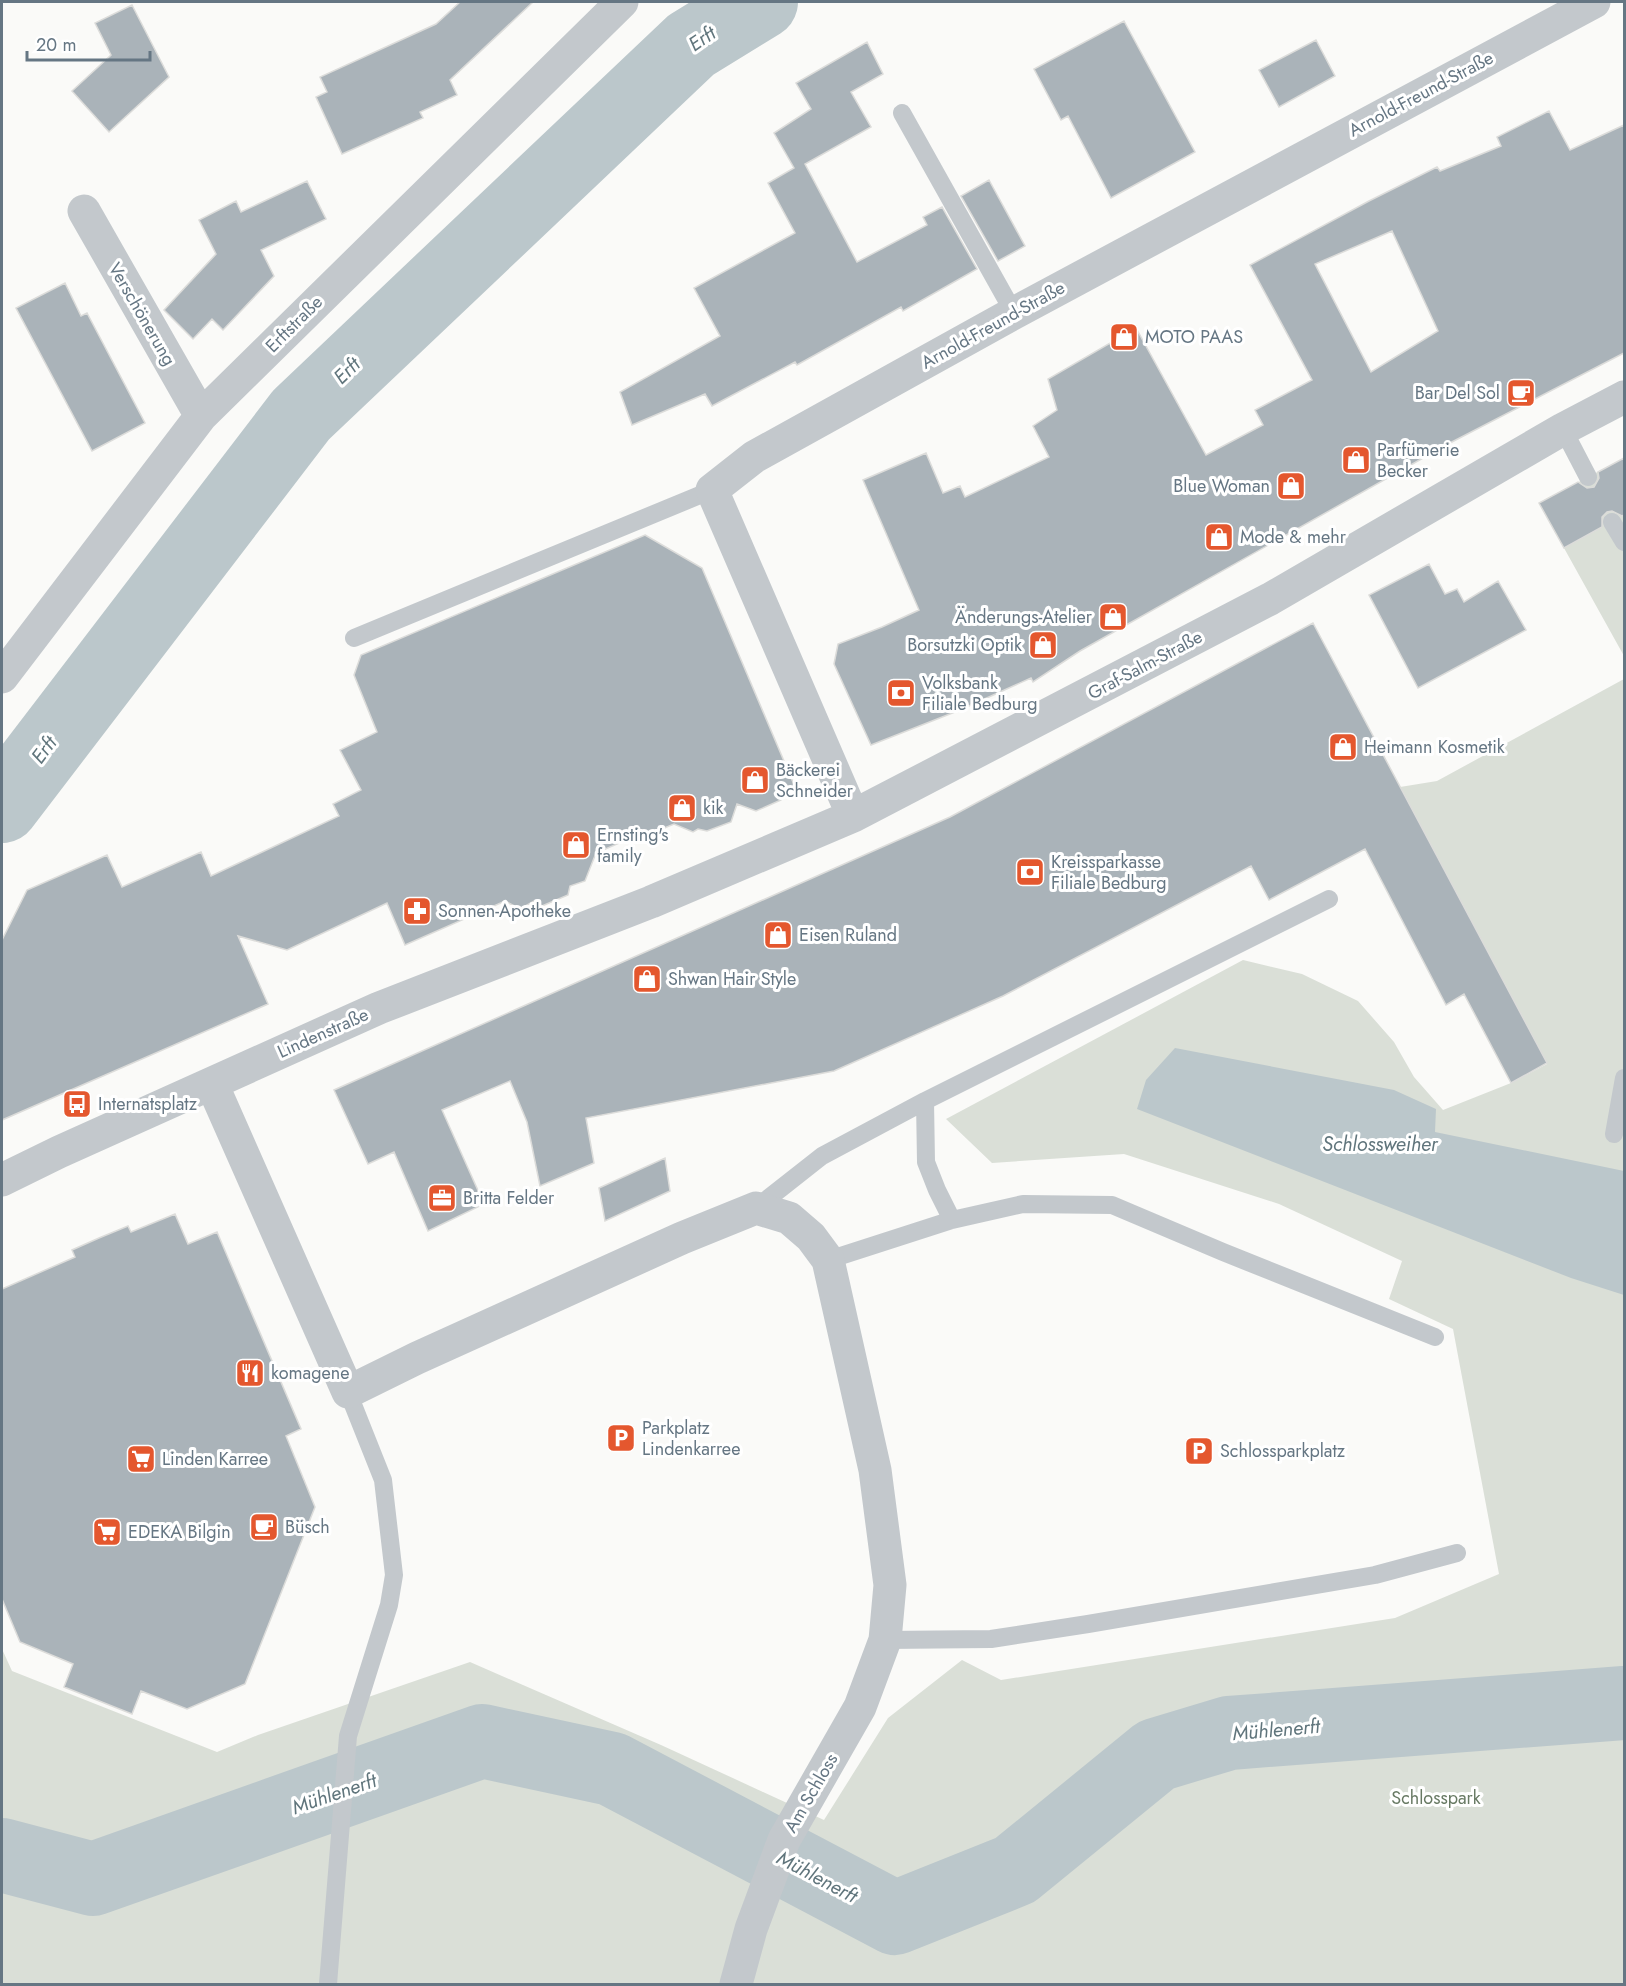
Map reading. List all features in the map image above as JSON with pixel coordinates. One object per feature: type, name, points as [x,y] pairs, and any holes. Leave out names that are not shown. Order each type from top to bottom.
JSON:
[{"type":"street","name":"Erftstraße","points":[[2,677],[201,416],[622,2]]},
{"type":"street","name":"Arnold-Freund-Straße","points":[[712,490],[754,457],[1014,313],[1594,2]]},
{"type":"street","name":"Verschönerung","points":[[84,212],[201,416]]},
{"type":"street","name":"Graf-Salm-Straße","points":[[651,902],[853,816],[1270,599],[1563,429],[1624,397]]},
{"type":"street","points":[[712,490],[853,816]]},
{"type":"street","name":"Lindenstraße","points":[[2,1180],[59,1152],[379,1008],[651,902]]},
{"type":"street","points":[[212,1084],[348,1392],[417,1358],[661,1247],[756,1208],[789,1218],[811,1237],[828,1260]]},
{"type":"street","name":"Am Schloss","points":[[736,1984],[751,1929],[784,1840],[860,1707],[885,1640],[890,1585],[875,1470],[828,1260]]},
{"type":"lane","points":[[902,113],[1014,313]]},
{"type":"lane","points":[[1563,429],[1588,477]]},
{"type":"lane","points":[[354,638],[712,490]]},
{"type":"lane","points":[[1612,522],[1624,542]]},
{"type":"lane","points":[[756,1208],[822,1156],[925,1101],[1329,899]]},
{"type":"lane","points":[[1614,1134],[1624,1078]]},
{"type":"lane","points":[[925,1101],[927,1162],[937,1190],[952,1220]]},
{"type":"lane","points":[[828,1260],[952,1220],[1023,1204],[1112,1205],[1435,1337]]},
{"type":"lane","points":[[328,1984],[338,1834],[348,1736],[389,1605],[394,1575],[383,1480],[348,1392]]},
{"type":"lane","points":[[885,1640],[991,1639],[1375,1575],[1457,1552]]},
{"type":"green space","points":[[1624,458],[1624,656],[1539,503]]},
{"type":"green space","name":"Schlosspark","points":[[1624,679],[1624,1984],[2,1984],[2,1649],[12,1671],[217,1752],[258,1735],[470,1662],[661,1745],[824,1820],[888,1718],[962,1660],[1001,1680],[1395,1618],[1499,1574],[1453,1329],[1389,1299],[1402,1261],[1279,1204],[1124,1154],[992,1163],[946,1119],[1243,960],[1302,974],[1358,1001],[1394,1042],[1414,1077],[1443,1110],[1511,1083],[1547,1064],[1400,787],[1437,781]]},
{"type":"water","name":"Schlossweiher","points":[[1175,1048],[1394,1090],[1436,1109],[1435,1132],[1624,1171],[1624,1295],[1571,1278],[1137,1109],[1146,1080]]},
{"type":"building","points":[[460,2],[533,2],[450,80],[457,95],[420,112],[423,118],[342,154],[316,97],[327,92],[320,77],[436,24]]},
{"type":"building","points":[[132,5],[169,77],[109,132],[72,91],[111,55],[95,23]]},
{"type":"building","points":[[1124,21],[1195,152],[1111,198],[1068,116],[1061,120],[1034,69]]},
{"type":"building","points":[[1316,40],[1335,76],[1279,107],[1259,70]]},
{"type":"building","points":[[867,42],[883,74],[851,92],[871,127],[805,164],[857,262],[927,225],[923,217],[942,207],[977,269],[903,311],[901,307],[797,365],[795,362],[712,406],[705,394],[632,425],[620,392],[720,336],[694,288],[795,233],[768,183],[794,168],[774,133],[811,109],[796,83]]},
{"type":"building","points":[[1549,111],[1570,150],[1624,125],[1624,353],[1448,444],[1080,651],[1033,682],[1031,678],[960,710],[871,745],[834,664],[838,644],[919,610],[863,480],[926,453],[943,493],[960,486],[965,497],[1049,457],[1033,426],[1057,410],[1048,379],[1136,328],[1206,455],[1263,425],[1255,410],[1312,380],[1250,265],[1437,167],[1440,171],[1501,146],[1497,137]],"holes":[[[1392,231],[1438,331],[1371,372],[1315,264]]]},
{"type":"building","points":[[989,180],[1025,246],[998,261],[961,196]]},
{"type":"building","points":[[307,181],[326,219],[261,250],[274,276],[223,330],[212,319],[193,339],[164,310],[216,254],[199,220],[236,201],[241,212]]},
{"type":"building","points":[[65,283],[81,316],[87,313],[145,423],[92,451],[16,308]]},
{"type":"building","points":[[1624,458],[1624,515],[1612,511],[1607,512],[1602,517],[1602,527],[1564,548],[1539,503],[1578,482],[1587,488],[1594,487],[1599,478],[1598,472]]},
{"type":"building","points":[[645,535],[702,568],[795,787],[783,792],[781,800],[756,811],[737,804],[731,822],[707,831],[698,829],[693,832],[674,824],[652,833],[647,831],[596,853],[585,881],[570,886],[568,895],[542,906],[534,901],[520,909],[505,901],[405,945],[387,903],[287,950],[238,936],[268,1004],[2,1120],[2,940],[27,890],[107,855],[122,887],[201,852],[211,876],[339,816],[333,804],[361,790],[340,750],[377,732],[354,675],[361,655]]},
{"type":"building","points":[[1429,564],[1445,594],[1457,589],[1464,602],[1498,581],[1526,630],[1418,688],[1369,595]]},
{"type":"building","points":[[1313,623],[1547,1063],[1511,1083],[1464,994],[1446,1005],[1365,849],[1269,900],[1251,866],[1003,996],[834,1071],[586,1118],[594,1163],[540,1186],[527,1122],[510,1081],[442,1110],[484,1204],[428,1231],[394,1152],[368,1164],[334,1090],[950,817]]},
{"type":"building","points":[[665,1158],[670,1191],[605,1221],[599,1188]]},
{"type":"building","name":"Linden Karree","points":[[175,1214],[188,1244],[217,1232],[301,1429],[286,1436],[315,1507],[245,1684],[187,1709],[141,1691],[132,1714],[64,1687],[73,1664],[20,1642],[2,1599],[2,1289],[75,1257],[72,1250],[99,1238],[128,1226],[131,1232]]},
{"type":"waterway","name":"Erft","points":[[2,806],[301,415],[691,45],[761,2]]},
{"type":"waterway","name":"Mühlenerft","points":[[2,1855],[93,1879],[482,1741],[612,1769],[895,1918],[1015,1870],[1156,1755],[1229,1733],[1624,1703]]},
{"type":"place","name":"MOTO PAAS","points":[[1124,337]]},
{"type":"place","name":"Bar Del Sol","points":[[1521,393]]},
{"type":"place","name":"Parfümerie Becker","points":[[1356,460]]},
{"type":"place","name":"Blue Woman","points":[[1291,486]]},
{"type":"place","name":"Mode & mehr","points":[[1219,537]]},
{"type":"place","name":"Änderungs-Atelier","points":[[1113,617]]},
{"type":"place","name":"Borsutzki Optik","points":[[1043,645]]},
{"type":"place","name":"Volksbank Filiale Bedburg","points":[[901,693]]},
{"type":"place","name":"Heimann Kosmetik","points":[[1343,747]]},
{"type":"place","name":"Bäckerei Schneider","points":[[755,780]]},
{"type":"place","name":"kik","points":[[682,808]]},
{"type":"place","name":"Ernsting's family","points":[[576,845]]},
{"type":"place","name":"Kreissparkasse Filiale Bedburg","points":[[1030,872]]},
{"type":"place","name":"Sonnen-Apotheke","points":[[417,911]]},
{"type":"place","name":"Eisen Ruland","points":[[778,935]]},
{"type":"place","name":"Shwan Hair Style","points":[[647,979]]},
{"type":"place","name":"Internatsplatz","points":[[77,1104]]},
{"type":"place","name":"Britta Felder","points":[[442,1198]]},
{"type":"place","name":"komagene","points":[[250,1373]]},
{"type":"place","name":"Parkplatz Lindenkarree","points":[[621,1438]]},
{"type":"place","name":"Schlossparkplatz","points":[[1199,1451]]},
{"type":"place","name":"Linden Karree","points":[[141,1459]]},
{"type":"place","name":"Büsch","points":[[264,1527]]},
{"type":"place","name":"EDEKA Bilgin","points":[[107,1532]]}]
